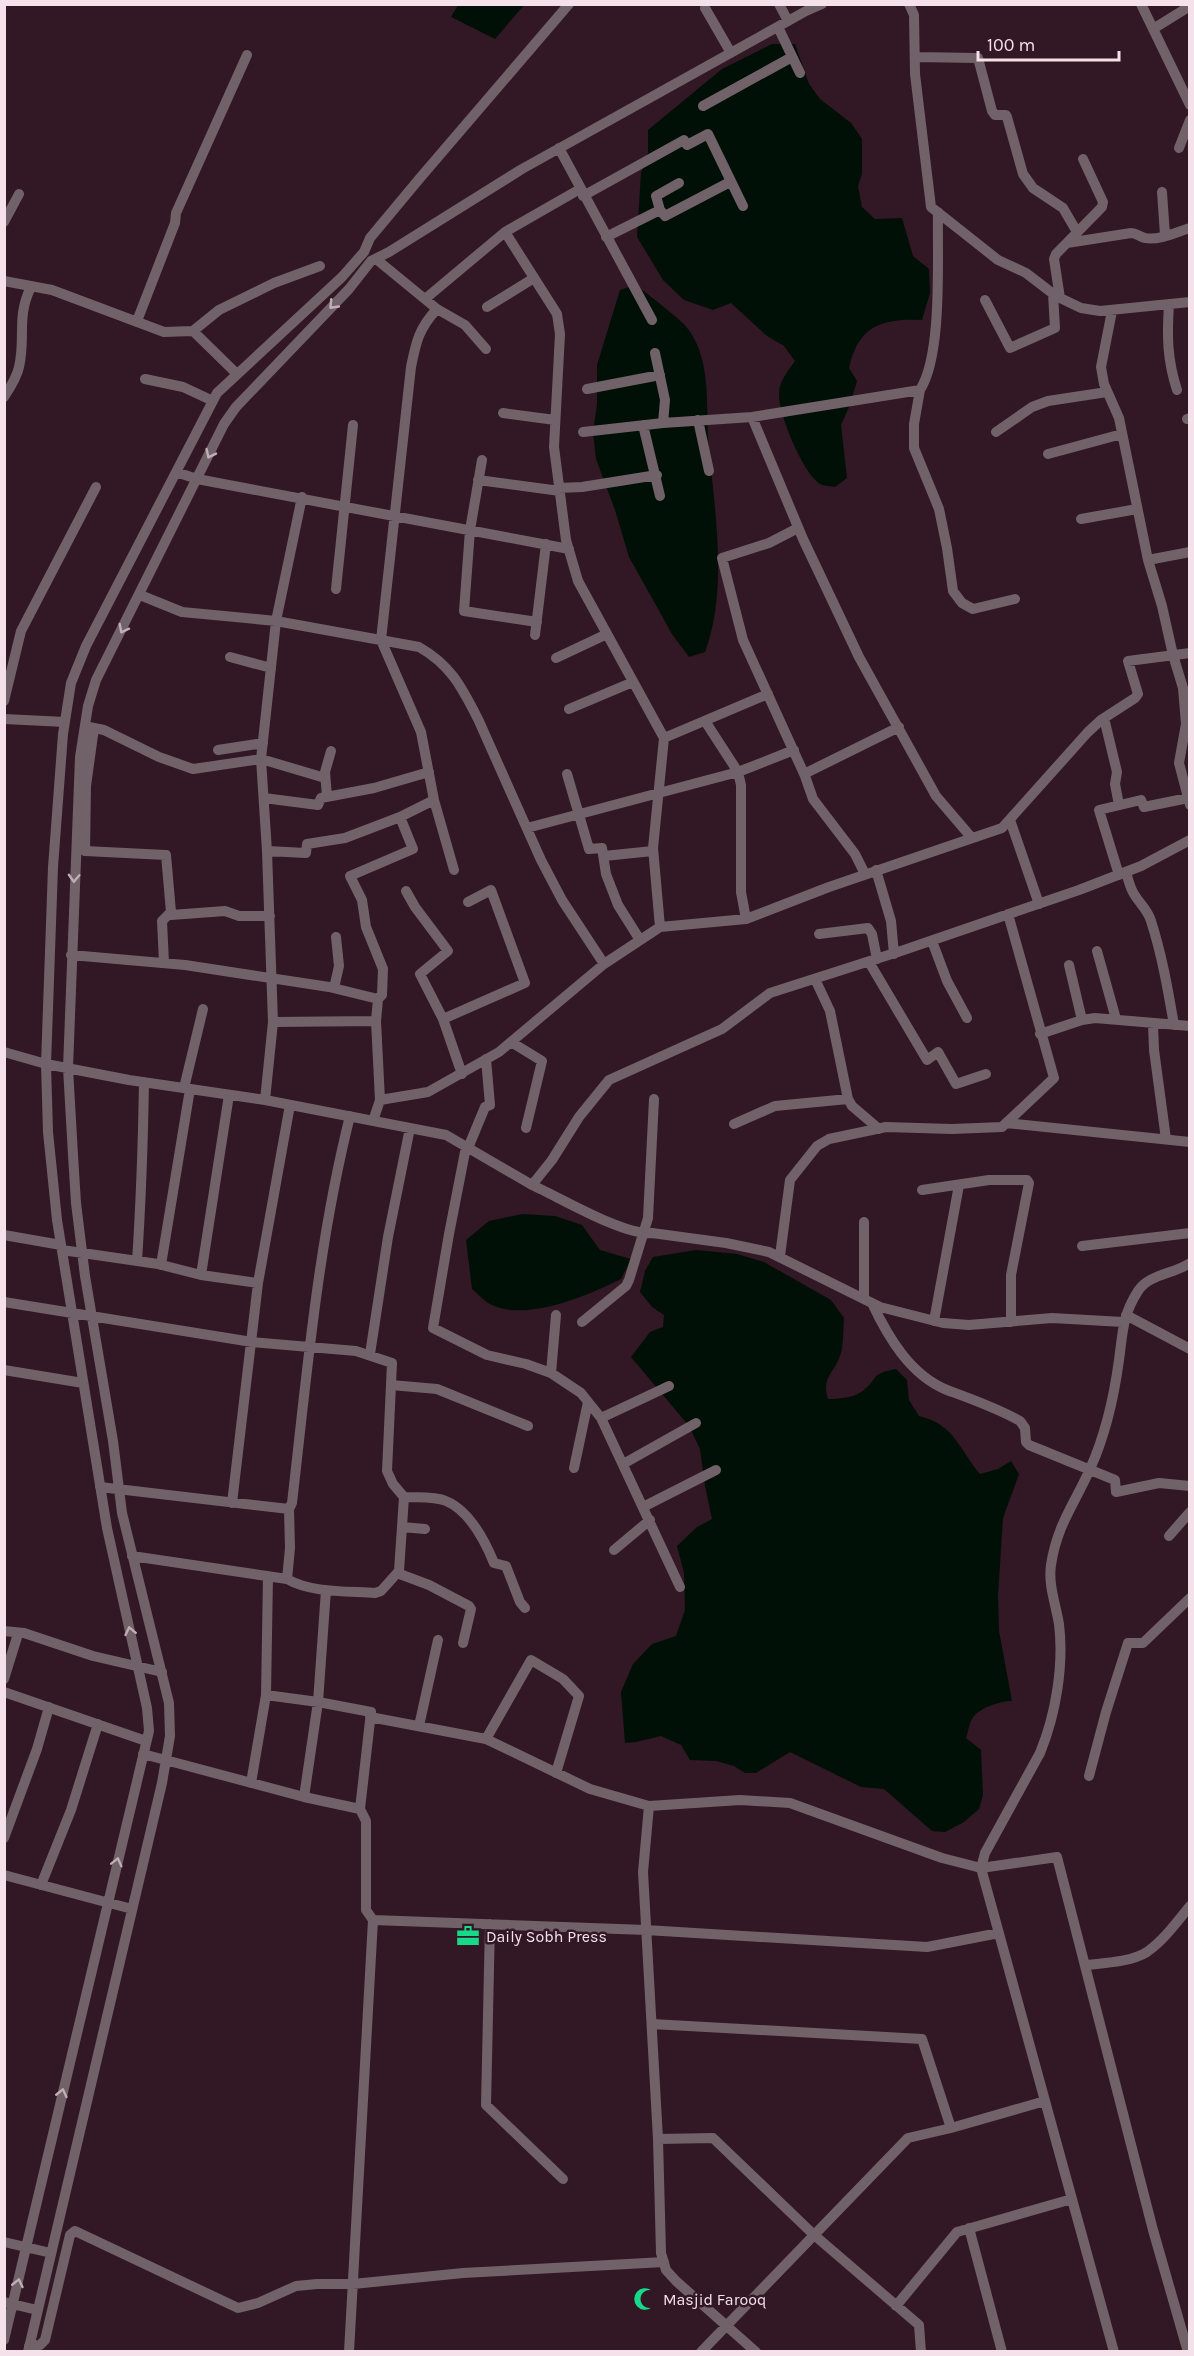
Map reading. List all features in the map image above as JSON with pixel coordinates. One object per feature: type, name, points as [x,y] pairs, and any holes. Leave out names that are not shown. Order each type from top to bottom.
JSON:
[{"type":"street","points":[[4,2340],[9,2303],[26,2247],[149,1731],[147,1708],[107,1528],[92,1441],[61,1248],[48,1132],[46,1064],[53,867],[65,722],[71,683],[87,646],[217,393],[342,277],[364,252],[370,238],[569,4]]},
{"type":"street","points":[[779,4],[792,57],[800,74]]},
{"type":"street","points":[[171,915],[166,855],[85,851],[88,706],[96,680],[224,424],[236,407],[374,260],[559,148],[822,4]]},
{"type":"street","points":[[1141,4],[1190,105]]},
{"type":"street","points":[[912,6],[921,140],[931,207],[998,260],[1026,273],[1056,296],[1081,308],[1100,311],[1190,302]]},
{"type":"street","points":[[1153,29],[1190,6]]},
{"type":"street","points":[[705,8],[731,53]]},
{"type":"street","points":[[137,321],[177,213],[247,55]]},
{"type":"street","points":[[703,106],[792,57]]},
{"type":"street","points":[[915,57],[978,58],[992,111],[995,115],[1006,115],[1023,174],[1033,188],[1063,208],[1077,232]]},
{"type":"street","points":[[1179,148],[1190,120]]},
{"type":"street","points":[[425,299],[505,232],[684,140],[687,145],[708,134],[743,206]]},
{"type":"street","points":[[559,148],[581,193],[652,320]]},
{"type":"street","points":[[985,300],[1010,348],[1055,328],[1054,259],[1102,207],[1103,202],[1083,159]]},
{"type":"street","points":[[679,183],[656,196],[660,210],[665,216],[730,182]]},
{"type":"street","points":[[1162,192],[1164,235]]},
{"type":"street","points":[[4,222],[19,194]]},
{"type":"street","points":[[606,237],[660,210]]},
{"type":"street","points":[[938,212],[935,337],[926,381],[920,390],[914,424],[914,448],[939,509],[953,591],[962,603],[973,609],[1016,598]]},
{"type":"street","points":[[1067,243],[1131,233],[1145,238],[1190,228]]},
{"type":"street","points":[[505,232],[557,314],[560,334],[554,447],[569,549],[578,581],[664,738],[653,851],[660,927]]},
{"type":"street","points":[[364,252],[437,309],[465,325],[486,349]]},
{"type":"street","points":[[4,281],[52,290],[164,332],[193,331],[219,310],[274,283],[320,266]]},
{"type":"street","points":[[487,307],[534,278]]},
{"type":"street","points":[[4,397],[19,369],[22,351],[21,321],[24,302],[31,287]]},
{"type":"street","points":[[1169,304],[1167,334],[1169,364],[1177,390]]},
{"type":"street","points":[[437,309],[424,322],[419,333],[411,367],[381,640],[421,732],[434,800],[454,870]]},
{"type":"street","points":[[1112,310],[1101,367],[1104,384],[1119,418],[1148,560],[1183,688],[1185,724],[1179,763],[1189,802],[1144,807],[1141,800],[1099,810],[1123,874],[1151,921],[1161,950],[1174,1025]]},
{"type":"street","points":[[193,331],[237,374]]},
{"type":"street","points":[[655,354],[666,411],[663,423]]},
{"type":"street","points":[[587,389],[660,375]]},
{"type":"street","points":[[145,379],[183,387],[213,401]]},
{"type":"street","points":[[584,432],[663,423],[752,417],[920,390]]},
{"type":"street","points":[[996,432],[1032,407],[1048,401],[1107,392]]},
{"type":"street","points":[[503,413],[555,420]]},
{"type":"street","points":[[752,417],[798,528],[859,657],[936,796],[972,837]]},
{"type":"street","points":[[698,420],[709,471]]},
{"type":"street","points":[[336,589],[346,506],[352,425]]},
{"type":"street","points":[[643,425],[657,475],[660,496]]},
{"type":"street","points":[[1048,454],[1122,434]]},
{"type":"street","points":[[482,460],[470,530],[464,611],[537,622]]},
{"type":"street","points":[[176,472],[197,478],[569,549]]},
{"type":"street","points":[[478,480],[560,489],[657,475]]},
{"type":"street","points":[[4,701],[21,631],[96,487]]},
{"type":"street","points":[[265,1100],[273,1022],[270,916],[261,759],[276,621],[302,497]]},
{"type":"street","points":[[1081,519],[1137,509]]},
{"type":"street","points":[[798,528],[769,543],[722,558],[743,640],[794,750],[813,799],[855,854],[865,874]]},
{"type":"street","points":[[535,635],[546,544]]},
{"type":"street","points":[[1148,560],[1190,552]]},
{"type":"street","points":[[140,595],[182,612],[276,621],[419,647],[436,656],[458,681],[478,719],[541,860],[562,900],[604,964]]},
{"type":"street","points":[[556,658],[607,634]]},
{"type":"street","points":[[380,1100],[428,1092],[462,1074],[511,1042],[604,964],[660,927],[746,920],[876,870],[1002,828],[1088,732],[1104,718],[1135,698],[1138,694],[1128,661],[1190,653]]},
{"type":"street","points":[[230,657],[271,668]]},
{"type":"street","points":[[569,709],[633,682]]},
{"type":"street","points":[[664,738],[768,694]]},
{"type":"street","points":[[1104,718],[1117,772],[1115,784],[1119,805]]},
{"type":"street","points":[[4,719],[65,722]]},
{"type":"street","points":[[705,721],[738,772],[741,792],[741,892],[746,920]]},
{"type":"street","points":[[89,727],[104,730],[159,757],[193,769],[261,759],[325,778]]},
{"type":"street","points":[[28,2349],[132,1909],[170,1736],[169,1702],[122,1513],[76,1203],[68,1068],[71,955],[80,757],[89,727]]},
{"type":"street","points":[[804,774],[898,727]]},
{"type":"street","points":[[218,750],[263,743]]},
{"type":"street","points":[[527,828],[578,812],[738,772],[794,750]]},
{"type":"street","points":[[327,797],[325,778],[331,751]]},
{"type":"street","points":[[264,798],[318,805],[321,798],[374,788],[429,772]]},
{"type":"street","points":[[567,774],[589,849],[602,848],[606,874],[618,905],[640,940]]},
{"type":"street","points":[[267,851],[306,853],[307,844],[345,838],[400,817],[434,800]]},
{"type":"street","points":[[373,1121],[380,1100],[376,1021],[378,999],[382,994],[383,969],[366,927],[362,900],[350,876],[413,849],[400,817]]},
{"type":"street","points":[[1010,820],[1039,904]]},
{"type":"street","points":[[532,1185],[552,1160],[579,1117],[609,1080],[722,1029],[770,993],[894,954],[1123,874],[1190,840]]},
{"type":"street","points":[[604,856],[653,851]]},
{"type":"street","points":[[876,870],[891,921],[894,954]]},
{"type":"street","points":[[443,1019],[525,982],[491,890],[468,902]]},
{"type":"street","points":[[406,891],[415,907],[448,951],[420,974],[443,1019],[462,1074]]},
{"type":"street","points":[[164,963],[162,921],[164,917],[225,911],[239,916],[270,916]]},
{"type":"street","points":[[780,1256],[790,1180],[808,1154],[817,1146],[829,1139],[879,1129],[1002,1127],[1054,1078],[1008,915]]},
{"type":"street","points":[[819,934],[868,928],[872,934],[873,960],[927,1060],[938,1052],[956,1084],[986,1074]]},
{"type":"street","points":[[334,988],[339,966],[336,937]]},
{"type":"street","points":[[932,941],[947,981],[968,1018]]},
{"type":"street","points":[[1097,951],[1116,1019]]},
{"type":"street","points":[[71,955],[164,963],[334,988],[378,999]]},
{"type":"street","points":[[1069,965],[1082,1020]]},
{"type":"street","points":[[815,979],[829,1007],[848,1099],[852,1106],[879,1129]]},
{"type":"street","points":[[161,1265],[187,1088],[203,1009]]},
{"type":"street","points":[[1040,1034],[1082,1020],[1116,1019],[1190,1026]]},
{"type":"street","points":[[273,1022],[376,1021]]},
{"type":"street","points":[[1153,1024],[1154,1050],[1166,1139]]},
{"type":"street","points":[[511,1042],[542,1061],[526,1128]]},
{"type":"street","points":[[4,1052],[46,1064],[144,1082],[265,1100],[447,1136],[532,1185],[614,1224],[643,1234],[652,1233],[726,1243],[780,1256],[868,1300],[934,1321],[969,1325],[1052,1318],[1125,1319],[1190,1349]]},
{"type":"street","points":[[486,1059],[490,1106],[485,1107],[467,1147],[448,1234],[433,1328],[487,1355],[526,1364],[551,1373],[581,1393],[601,1418],[680,1587]]},
{"type":"street","points":[[137,1261],[144,1082]]},
{"type":"street","points":[[201,1275],[229,1095]]},
{"type":"street","points":[[582,1322],[626,1286],[643,1234],[648,1218],[654,1099]]},
{"type":"street","points":[[734,1124],[775,1106],[848,1099]]},
{"type":"street","points":[[232,1503],[258,1283],[290,1105]]},
{"type":"street","points":[[287,1579],[290,1509],[316,1285],[350,1116]]},
{"type":"street","points":[[1006,1123],[1190,1142]]},
{"type":"street","points":[[370,1354],[388,1237],[410,1128]]},
{"type":"street","points":[[922,1190],[1007,1179],[1027,1180],[1029,1183],[1011,1275],[1011,1322]]},
{"type":"street","points":[[934,1321],[959,1185]]},
{"type":"street","points":[[864,1222],[868,1300],[898,1347],[921,1375],[946,1389],[1012,1416],[1025,1428],[1026,1442],[1029,1445],[1115,1480],[1116,1491],[1159,1483],[1190,1486]]},
{"type":"street","points":[[1082,1246],[1190,1233]]},
{"type":"street","points":[[4,1235],[82,1254],[137,1261],[201,1275],[258,1283]]},
{"type":"street","points":[[1114,2352],[981,1868],[984,1853],[1047,1737],[1061,1662],[1059,1626],[1051,1568],[1058,1532],[1090,1470],[1103,1436],[1119,1361],[1125,1319],[1140,1289],[1163,1274],[1190,1263]]},
{"type":"street","points":[[4,1302],[252,1342],[263,1341],[310,1349],[370,1354],[392,1363],[387,1471],[393,1484],[404,1497],[399,1571],[381,1591],[375,1593],[326,1590],[293,1583],[287,1579],[132,1556]]},
{"type":"street","points":[[551,1373],[556,1315]]},
{"type":"street","points":[[4,1370],[83,1383]]},
{"type":"street","points":[[391,1385],[437,1389],[528,1426]]},
{"type":"street","points":[[601,1418],[669,1386]]},
{"type":"street","points":[[574,1468],[588,1402]]},
{"type":"street","points":[[623,1464],[696,1423]]},
{"type":"street","points":[[92,1441],[112,1441]]},
{"type":"street","points":[[643,1507],[716,1470]]},
{"type":"street","points":[[100,1487],[290,1509]]},
{"type":"street","points":[[404,1497],[446,1501],[458,1510],[482,1534],[494,1563],[506,1566],[520,1602],[525,1608]]},
{"type":"street","points":[[1169,1536],[1190,1512]]},
{"type":"street","points":[[614,1550],[650,1520]]},
{"type":"street","points":[[402,1527],[424,1529]]},
{"type":"street","points":[[397,1574],[429,1585],[469,1606],[471,1609],[463,1643]]},
{"type":"street","points":[[251,1783],[266,1695],[268,1576]]},
{"type":"street","points":[[304,1797],[318,1702],[326,1590]]},
{"type":"street","points":[[1089,1776],[1128,1643],[1143,1643],[1190,1598]]},
{"type":"street","points":[[4,1631],[24,1634],[93,1656],[162,1672]]},
{"type":"street","points":[[4,1679],[18,1634]]},
{"type":"street","points":[[419,1726],[438,1640]]},
{"type":"street","points":[[486,1739],[531,1660],[563,1679],[579,1696],[556,1773]]},
{"type":"street","points":[[4,1692],[146,1741]]},
{"type":"street","points":[[266,1695],[371,1712],[360,1809],[366,1821],[366,1910],[374,1920],[349,2352]]},
{"type":"street","points":[[4,1838],[38,1749],[49,1707]]},
{"type":"street","points":[[370,1717],[486,1739],[590,1789],[649,1806],[740,1800],[790,1803],[942,1858],[981,1868],[1057,1857],[1153,2230],[1188,2352]]},
{"type":"street","points":[[41,1885],[71,1810],[98,1724]]},
{"type":"street","points":[[143,1754],[304,1797],[360,1809]]},
{"type":"street","points":[[649,1806],[643,1872],[658,2139],[661,2253],[666,2270],[676,2281],[756,2352]]},
{"type":"street","points":[[4,1875],[132,1909]]},
{"type":"street","points":[[1086,1965],[1116,1962],[1145,1953],[1169,1932],[1190,1906]]},
{"type":"street","points":[[374,1920],[645,1930],[927,1947],[999,1933]]},
{"type":"street","points":[[490,1924],[486,2105],[563,2179]]},
{"type":"street","points":[[652,2024],[922,2039],[951,2127]]},
{"type":"street","points":[[701,2352],[908,2138],[1045,2101]]},
{"type":"street","points":[[658,2139],[713,2138],[813,2234],[919,2325],[921,2352]]},
{"type":"street","points":[[896,2306],[957,2232],[1072,2199]]},
{"type":"street","points":[[969,2228],[1002,2352]]},
{"type":"street","points":[[28,2349],[40,2345],[45,2340],[70,2235],[75,2231],[238,2308],[258,2303],[296,2286],[317,2283],[353,2284],[463,2273],[664,2262]]},
{"type":"street","points":[[4,2242],[51,2253]]},
{"type":"street","points":[[9,2303],[37,2310]]},
{"type":"shaded area","points":[[458,5],[524,5],[495,39],[451,17]]},
{"type":"shaded area","points":[[772,44],[795,44],[809,84],[820,99],[851,123],[862,139],[862,174],[858,186],[862,207],[875,219],[902,218],[913,256],[929,269],[930,293],[922,320],[884,323],[866,334],[853,354],[849,368],[857,381],[841,425],[847,478],[835,487],[822,485],[815,480],[800,458],[787,429],[779,389],[784,376],[795,361],[784,346],[767,336],[731,303],[713,310],[684,300],[663,280],[637,237],[641,173],[648,153],[648,130],[722,69]]},
{"type":"shaded area","points":[[636,285],[684,324],[696,342],[705,371],[718,577],[712,628],[705,652],[689,657],[672,634],[629,557],[596,459],[593,432],[597,404],[597,365],[620,290]]},
{"type":"shaded area","points":[[522,1214],[555,1216],[582,1225],[600,1250],[631,1259],[621,1279],[575,1299],[538,1309],[504,1309],[488,1303],[472,1289],[466,1240],[489,1221]]},
{"type":"shaded area","points":[[696,1250],[737,1254],[764,1262],[831,1300],[844,1318],[841,1352],[826,1386],[828,1399],[845,1398],[858,1394],[881,1373],[896,1369],[907,1380],[909,1400],[919,1416],[931,1420],[948,1431],[980,1474],[998,1469],[1011,1461],[1019,1474],[1003,1518],[998,1596],[999,1631],[1012,1701],[984,1708],[971,1721],[966,1738],[981,1750],[983,1795],[979,1809],[964,1822],[945,1832],[932,1831],[884,1789],[861,1787],[790,1752],[756,1773],[745,1773],[734,1766],[716,1761],[690,1760],[681,1745],[661,1736],[625,1743],[621,1692],[633,1664],[652,1644],[676,1636],[685,1610],[684,1573],[677,1546],[697,1527],[712,1519],[700,1449],[689,1426],[631,1357],[650,1332],[663,1327],[664,1315],[652,1307],[640,1292],[645,1271],[653,1257]]},
{"type":"place","name":"Daily Sobh Press","points":[[468,1936]]},
{"type":"place","name":"Masjid Farooq","points":[[645,2299]]}]
